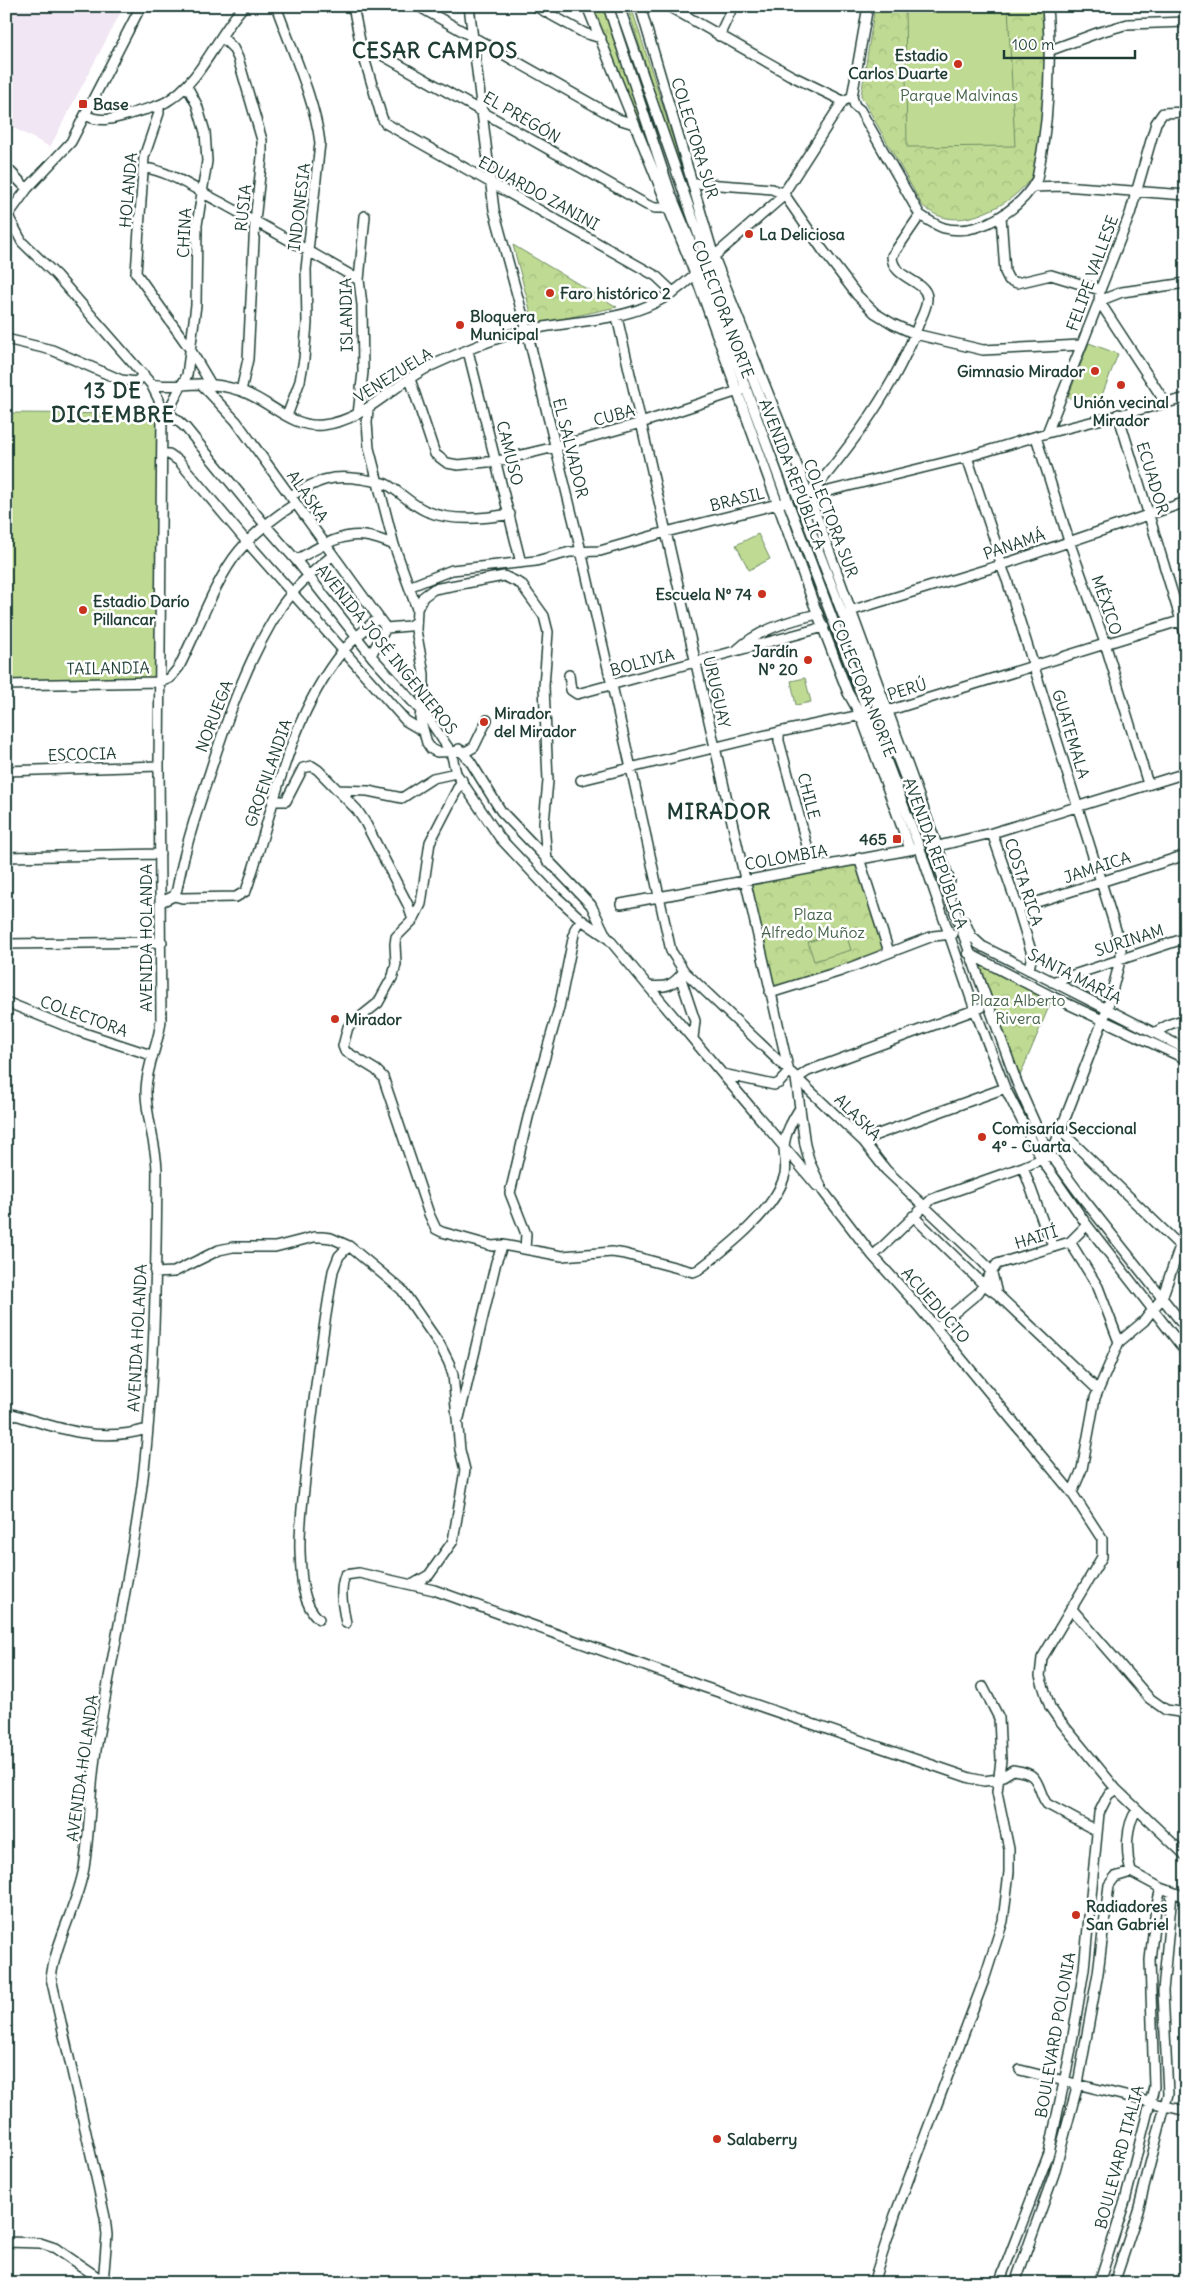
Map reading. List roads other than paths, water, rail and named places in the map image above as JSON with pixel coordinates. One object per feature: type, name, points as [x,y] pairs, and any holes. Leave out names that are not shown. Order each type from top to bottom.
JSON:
[{"type":"street","points":[[141,6],[71,142],[27,189],[7,215],[22,242],[56,275],[151,384]]},
{"type":"street","points":[[85,115],[98,120],[108,119],[159,105],[187,86],[244,6]]},
{"type":"street","name":"INDONESIA","points":[[276,6],[319,130],[320,160],[308,250],[304,359],[300,381],[287,416]]},
{"type":"street","points":[[353,6],[362,51]]},
{"type":"street","points":[[418,6],[472,39],[618,119],[634,124]]},
{"type":"street","name":"EL SALVADOR","points":[[469,6],[480,110],[494,210],[527,330],[554,447],[581,551],[631,768],[667,941],[682,973]]},
{"type":"street","points":[[536,6],[584,34],[601,38]]},
{"type":"street","name":"COLECTORA NORTE","points":[[587,6],[667,208],[705,265],[741,390],[783,503],[818,614],[848,693],[864,714],[910,849]]},
{"type":"street","points":[[608,6],[670,192],[705,265]]},
{"type":"street","points":[[619,6],[705,265]]},
{"type":"street","name":"COLECTORA SUR","points":[[640,6],[693,183],[705,265],[850,610],[884,712],[967,929],[971,936],[983,947]]},
{"type":"street","points":[[668,6],[719,36],[848,99],[860,110],[920,215],[933,224],[957,229],[988,223],[1001,216],[1033,188],[1038,179],[1050,104],[1051,50],[1047,6]]},
{"type":"street","points":[[719,36],[733,6]]},
{"type":"street","points":[[848,99],[868,6]]},
{"type":"street","points":[[1051,50],[1128,24],[1186,22]]},
{"type":"street","name":"RUSIA","points":[[222,37],[233,48],[238,58],[262,140],[260,184],[255,221],[248,359],[241,391]]},
{"type":"street","name":"EL PREGÓN","points":[[362,51],[375,52],[382,55],[647,205],[655,208],[667,208]]},
{"type":"street","name":"EDUARDO ZANINI","points":[[362,51],[385,123],[656,276],[674,293]]},
{"type":"street","name":"CHINA","points":[[162,426],[176,394],[183,386],[187,375],[196,305],[197,225],[207,145],[197,105],[187,86]]},
{"type":"street","name":"VENEZUELA","points":[[151,384],[164,387],[201,384],[241,391],[287,416],[308,425],[321,426],[368,409],[387,393],[426,368],[468,351],[527,330],[617,317],[653,305],[674,293],[784,194],[848,99]]},
{"type":"street","name":"HOLANDA","points":[[159,105],[157,119],[147,145],[136,273],[190,349]]},
{"type":"street","name":"FELIPE VALLESE","points":[[784,194],[857,295],[875,313],[915,334],[983,350],[1081,345],[1130,214],[1135,191],[1156,123],[1164,113],[1186,112]]},
{"type":"street","points":[[6,167],[27,189]]},
{"type":"street","points":[[144,168],[157,170],[202,192],[359,280]]},
{"type":"street","points":[[693,183],[772,190],[784,194]]},
{"type":"street","points":[[1033,188],[1063,186],[1186,195]]},
{"type":"street","points":[[804,498],[846,452],[875,411],[915,334],[927,299],[926,293],[896,270],[892,264],[892,256],[920,215]]},
{"type":"street","name":"ISLANDIA","points":[[358,414],[362,372],[362,305],[359,280],[365,216]]},
{"type":"street","points":[[1001,216],[1005,272],[1009,280],[1017,283],[1051,275],[1100,290]]},
{"type":"street","points":[[1165,402],[1099,301],[1122,292],[1186,283]]},
{"type":"street","name":"URUGUAY","points":[[617,317],[789,1072]]},
{"type":"street","points":[[6,339],[52,350],[126,381],[136,382],[144,375]]},
{"type":"street","points":[[1047,433],[1081,345]]},
{"type":"street","points":[[190,349],[212,386]]},
{"type":"street","name":"CAMUSO","points":[[468,351],[521,563]]},
{"type":"street","name":"CUBA","points":[[410,379],[435,454],[447,463],[458,465],[497,461],[554,447],[641,423],[741,390]]},
{"type":"street","name":"AVENIDA HOLANDA","points":[[104,2282],[107,2235],[105,2217],[51,1978],[53,1960],[76,1899],[84,1869],[96,1751],[122,1614],[143,1478],[151,1378],[157,1156],[146,1089],[151,1055],[161,1028],[162,942],[159,766],[162,426],[159,400],[151,384]]},
{"type":"street","name":"ALASKA","points":[[201,384],[236,421],[324,545],[386,628]]},
{"type":"street","name":"BRASIL","points":[[411,586],[452,570],[521,563],[581,551],[600,551],[666,532],[967,458],[1047,433],[1186,398]]},
{"type":"street","points":[[368,409],[369,448],[394,544],[411,586],[417,608],[416,622],[424,674],[424,692],[420,712],[423,732],[431,749],[437,752],[462,752],[474,747],[487,720]]},
{"type":"street","name":"AVENIDA JOSÉ INGENIEROS","points":[[168,412],[186,428],[296,560],[356,637],[420,712],[430,721],[452,752],[459,776],[500,838],[550,891],[581,920],[608,938],[826,1197]]},
{"type":"street","name":"ECUADOR","points":[[1118,414],[1148,516],[1183,619],[1186,637]]},
{"type":"street","name":"MÉXICO","points":[[1036,437],[1069,541],[1105,643],[1148,784]]},
{"type":"street","points":[[162,454],[169,454],[179,461],[247,542],[406,721],[423,732]]},
{"type":"street","name":"GUATEMALA","points":[[967,458],[998,550],[1001,565],[1121,946],[1122,957],[1107,1010],[1052,1155]]},
{"type":"street","name":"TAILANDIA","points":[[6,685],[160,682],[170,678],[179,667],[229,564],[247,542],[293,500],[323,479],[335,476],[378,482],[393,488],[426,511],[439,515],[475,518],[510,514]]},
{"type":"street","name":"AVENIDA REPÚBLICA","points":[[804,498],[884,712]]},
{"type":"street","name":"PANAMÁ","points":[[850,610],[1001,565],[1186,502]]},
{"type":"street","name":"AVENIDA REPÚBLICA","points":[[783,503],[864,714],[920,849],[975,1010],[1006,1088],[1042,1160],[1087,1225],[1186,1352]]},
{"type":"street","points":[[296,560],[324,545],[344,538],[364,535],[394,544]]},
{"type":"street","name":"NORUEGA","points":[[174,896],[187,840],[232,709],[266,635],[292,593],[308,576],[332,556]]},
{"type":"street","points":[[417,608],[423,597],[434,589],[504,576],[521,584],[544,616],[548,632],[544,686],[548,781],[544,823],[547,861]]},
{"type":"street","name":"BOLIVIA","points":[[735,652],[751,638],[793,621],[818,614]]},
{"type":"street","name":"GROENLANDIA","points":[[174,896],[236,897],[246,891],[272,801],[298,728],[332,666],[356,637],[378,618]]},
{"type":"street","name":"PERÚ","points":[[581,780],[779,732],[864,714],[884,712],[1183,619]]},
{"type":"street","points":[[371,655],[386,628],[409,626],[416,622]]},
{"type":"street","name":"BOLIVIA","points":[[569,675],[571,690],[577,694],[824,627]]},
{"type":"street","name":"CHILE","points":[[779,732],[779,741],[813,868]]},
{"type":"street","points":[[444,740],[462,752],[480,775],[502,811],[547,861],[591,905],[608,938]]},
{"type":"street","name":"ESCOCIA","points":[[6,771],[159,766]]},
{"type":"street","points":[[272,801],[286,801],[300,772],[307,766],[318,770],[365,822],[408,905],[413,920]]},
{"type":"street","points":[[936,847],[992,833],[1186,772]]},
{"type":"street","points":[[338,790],[368,791],[402,798],[433,778],[459,776],[430,842],[421,904],[413,920],[396,937],[396,964],[387,991],[378,1003],[348,1027],[343,1046],[345,1051],[376,1070],[383,1077],[429,1214],[436,1228],[480,1244],[503,1245],[568,1256],[612,1252],[693,1272],[698,1270],[750,1225],[778,1192],[785,1174],[784,1149],[787,1133],[800,1108]]},
{"type":"street","name":"COSTA RICA","points":[[992,833],[1032,954],[1029,970]]},
{"type":"street","name":"AVENIDA REPÚBLICA","points":[[936,847],[963,936],[1017,1083],[1041,1137],[1052,1155],[1186,1328]]},
{"type":"street","name":"COLOMBIA","points":[[621,904],[858,858],[910,849],[936,847]]},
{"type":"street","points":[[6,857],[160,854]]},
{"type":"street","name":"JAMAICA","points":[[1018,908],[1186,855]]},
{"type":"street","points":[[858,858],[888,952]]},
{"type":"street","points":[[161,902],[174,896]]},
{"type":"street","points":[[525,1249],[526,1234],[510,1193],[530,1109],[559,1008],[575,929],[581,920]]},
{"type":"street","name":"SANTA MARÍA","points":[[770,993],[841,971],[933,936],[949,934],[963,936],[1186,1049]]},
{"type":"street","name":"SURINAM","points":[[1052,982],[1122,957],[1186,938]]},
{"type":"street","points":[[6,944],[162,942]]},
{"type":"street","name":"SANTA MARÍA","points":[[956,950],[970,953],[1102,1020],[1186,1059]]},
{"type":"street","points":[[648,986],[669,986],[675,983],[682,973]]},
{"type":"street","points":[[682,973],[695,1021],[693,1038]]},
{"type":"street","name":"ALASKA","points":[[682,973],[864,1142],[886,1170],[992,1273]]},
{"type":"street","name":"COLECTORA","points":[[6,1002],[78,1031],[151,1055]]},
{"type":"street","points":[[796,1079],[808,1071],[988,1005]]},
{"type":"street","points":[[1154,1033],[1170,1024],[1186,1019]]},
{"type":"street","points":[[723,1074],[774,1085],[779,1083],[789,1072]]},
{"type":"street","name":"ACUEDUCTO","points":[[796,1079],[810,1163],[826,1197],[873,1256],[936,1328],[1072,1493],[1098,1530],[1102,1539],[1102,1558],[1071,1608]]},
{"type":"street","points":[[864,1142],[876,1135],[1006,1088]]},
{"type":"street","points":[[1060,1130],[1182,1243]]},
{"type":"street","points":[[873,1256],[924,1206],[940,1196],[1052,1155]]},
{"type":"street","points":[[1023,1167],[1054,1247]]},
{"type":"street","points":[[913,1216],[983,1284],[997,1294],[1098,1390]]},
{"type":"street","name":"HAITÍ","points":[[936,1328],[978,1293],[997,1264],[1070,1242],[1087,1225]]},
{"type":"street","points":[[1072,1493],[1082,1469],[1098,1390],[1119,1342],[1137,1328],[1162,1298],[1186,1229]]},
{"type":"street","points":[[155,1273],[174,1272],[220,1250],[275,1246],[314,1237],[331,1238],[350,1246],[402,1290],[440,1345],[453,1376],[465,1474],[456,1534],[453,1541],[429,1575],[412,1585]]},
{"type":"street","points":[[1070,1242],[1098,1288],[1119,1342]]},
{"type":"street","points":[[458,1425],[496,1262],[503,1245]]},
{"type":"street","points":[[319,1619],[311,1612],[301,1574],[300,1549],[304,1489],[314,1388],[333,1272],[339,1256],[350,1246]]},
{"type":"street","points":[[992,1273],[997,1294]]},
{"type":"street","points":[[6,1412],[58,1429],[83,1434],[112,1436],[130,1434],[147,1429]]},
{"type":"street","points":[[346,1623],[342,1600],[342,1583],[345,1575],[359,1573],[434,1590],[698,1685],[970,1778],[984,1781],[998,1779],[1013,1770],[1031,1774],[1035,1778],[1042,1798],[1047,1804],[1097,1831]]},
{"type":"street","points":[[1186,1713],[1166,1710],[1149,1698],[1071,1608],[1042,1658],[1040,1676],[1047,1700],[1056,1717],[1116,1789],[1186,1856]]},
{"type":"street","points":[[873,2283],[895,2215],[987,1972],[1002,1921],[1009,1872],[1009,1849],[997,1792],[1001,1760],[998,1718],[983,1687]]},
{"type":"street","name":"BOULEVARD POLONIA","points":[[999,2283],[1048,2153],[1064,2081],[1084,1969],[1097,1831],[1102,1804],[1108,1795],[1116,1789]]},
{"type":"street","points":[[1137,1810],[1132,1817],[1129,1829],[1128,1862],[1131,1872],[1161,1888],[1186,1897]]},
{"type":"street","name":"BOULEVARD POLONIA","points":[[1015,2283],[1054,2174],[1078,2084],[1098,1973],[1109,1885],[1115,1878],[1131,1872]]},
{"type":"street","name":"BOULEVARD ITALIA","points":[[1099,2283],[1125,2201],[1155,2078],[1150,1960],[1154,1918],[1161,1888]]},
{"type":"street","name":"BOULEVARD ITALIA","points":[[1114,2283],[1138,2211],[1166,2106],[1168,2085],[1163,1991],[1172,1893]]},
{"type":"street","points":[[1020,2070],[1186,2111]]},
{"type":"street","points":[[6,2242],[40,2243],[55,2248],[104,2282]]},
{"type":"place","name":"Estadio Carlos Duarte","points":[[958,64]]},
{"type":"place","name":"Base","points":[[83,104]]},
{"type":"place","name":"La Deliciosa","points":[[749,234]]},
{"type":"place","name":"Faro histórico 2","points":[[550,293]]},
{"type":"place","name":"Bloquera Municipal","points":[[460,325]]},
{"type":"place","name":"Gimnasio Mirador","points":[[1095,371]]},
{"type":"place","name":"Unión vecinal Mirador","points":[[1121,385]]},
{"type":"place","name":"Escuela Nº 74","points":[[762,594]]},
{"type":"place","name":"Estadio Darío Pillancar","points":[[83,610]]},
{"type":"place","name":"Jardín Nº 20","points":[[808,660]]},
{"type":"place","name":"Mirador del Mirador","points":[[484,722]]},
{"type":"place","name":"465","points":[[897,839]]},
{"type":"place","name":"Mirador","points":[[335,1019]]},
{"type":"place","name":"Comisaría Seccional 4º - Cuarta","points":[[982,1137]]},
{"type":"place","name":"Radiadores San Gabriel","points":[[1076,1915]]},
{"type":"place","name":"Salaberry","points":[[717,2139]]},
{"type":"district","name":"CESAR CAMPOS","points":[[435,51]]},
{"type":"district","name":"13 DE DICIEMBRE","points":[[113,403]]},
{"type":"district","name":"MIRADOR","points":[[719,812]]},
{"type":"park label","name":"Parque Malvinas","points":[[959,95]]},
{"type":"park label","name":"Plaza Alfredo Muñoz","points":[[813,923]]},
{"type":"park label","name":"Plaza Alberto Rivera","points":[[1018,1009]]}]
